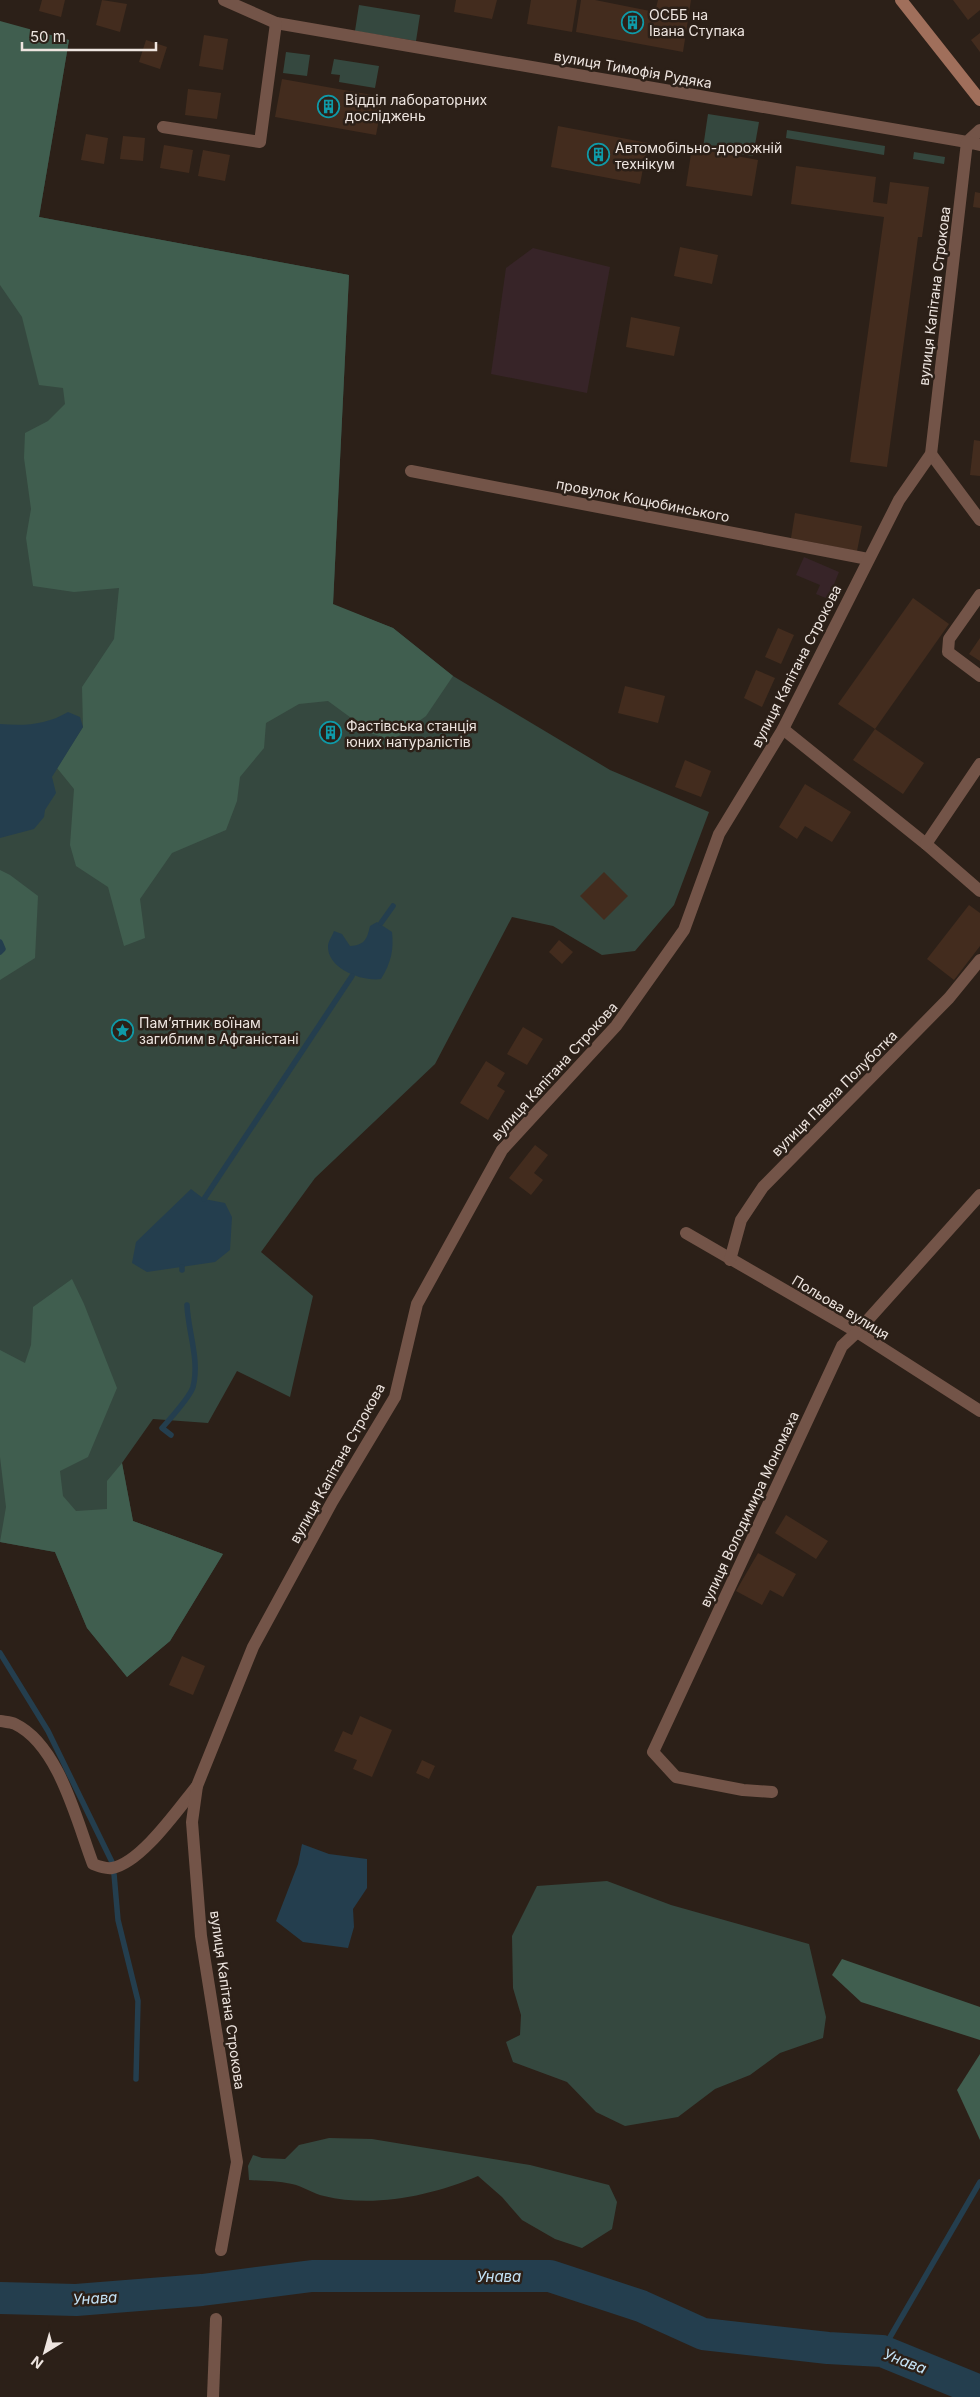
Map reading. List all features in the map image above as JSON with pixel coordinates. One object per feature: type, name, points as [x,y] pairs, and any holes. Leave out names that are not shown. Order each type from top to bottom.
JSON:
[{"type":"street","name":"вулиця Тимофія Рудяка","points":[[224,0],[276,23],[980,145]]},
{"type":"street","points":[[901,0],[980,100]]},
{"type":"street","points":[[163,126],[260,142],[276,23]]},
{"type":"street","points":[[967,142],[980,130]]},
{"type":"street","name":"вулиця Капітана Строкова","points":[[220,2250],[237,2162],[200,1936],[192,1822],[197,1786],[253,1647],[332,1502],[395,1397],[417,1304],[437,1266],[502,1150],[616,1026],[684,930],[719,834],[783,730],[899,500],[931,454],[967,142]]},
{"type":"street","points":[[931,454],[980,520]]},
{"type":"street","name":"провулок Коцюбинського","points":[[411,471],[868,559]]},
{"type":"street","points":[[980,595],[950,639],[948,652],[980,676]]},
{"type":"street","points":[[783,730],[926,844],[980,891]]},
{"type":"street","points":[[926,844],[980,764]]},
{"type":"street","name":"вулиця Павла Полуботка","points":[[730,1260],[741,1220],[763,1187],[949,998],[980,960]]},
{"type":"street","name":"вулиця Володимира Мономаха","points":[[772,1792],[743,1790],[676,1777],[653,1752],[842,1346],[857,1332],[980,1195]]},
{"type":"street","name":"Польова вулиця","points":[[686,1233],[857,1332],[980,1411]]},
{"type":"street","points":[[0,1721],[15,1724],[37,1740],[57,1770],[93,1864],[110,1869],[131,1861],[165,1825],[197,1786]]},
{"type":"street","points":[[213,2397],[216,2318]]},
{"type":"shaded area","points":[[533,248],[610,267],[587,393],[491,374],[506,268]]},
{"type":"shaded area","points":[[804,557],[839,572],[828,599],[816,594],[820,585],[796,575]]},
{"type":"green space","points":[[359,5],[420,15],[416,41],[355,31]]},
{"type":"green space","points":[[0,21],[69,40],[39,217],[349,275],[333,604],[393,628],[453,676],[426,716],[393,740],[373,734],[328,701],[299,704],[266,723],[264,748],[240,777],[237,801],[226,830],[172,853],[140,899],[145,938],[124,946],[108,887],[76,866],[70,845],[74,789],[57,768],[83,727],[82,687],[114,639],[119,588],[74,592],[33,586],[26,538],[31,509],[24,458],[25,433],[48,421],[65,404],[63,388],[39,385],[22,317],[0,285]]},
{"type":"green space","points":[[0,22],[69,40],[39,217],[349,275],[333,605],[393,628],[453,676],[610,770],[709,812],[674,905],[635,951],[602,955],[553,926],[512,917],[435,1064],[315,1178],[261,1252],[313,1296],[290,1397],[237,1371],[208,1423],[153,1419],[122,1463],[133,1521],[223,1554],[170,1641],[127,1677],[87,1628],[55,1552],[0,1542]]},
{"type":"green space","points":[[286,52],[310,55],[307,76],[283,73]]},
{"type":"green space","points":[[334,59],[379,66],[375,88],[339,82],[340,75],[331,74]]},
{"type":"green space","points":[[708,114],[759,122],[753,156],[703,148]]},
{"type":"green space","points":[[787,130],[885,146],[884,155],[786,138]]},
{"type":"green space","points":[[914,152],[945,157],[944,164],[913,159]]},
{"type":"green space","points":[[0,870],[10,875],[38,896],[35,958],[0,980]]},
{"type":"green space","points":[[72,1279],[84,1304],[117,1388],[88,1457],[60,1471],[63,1496],[76,1511],[107,1509],[107,1481],[122,1463],[133,1521],[223,1554],[170,1641],[127,1677],[87,1628],[55,1552],[0,1542],[6,1507],[0,1457],[0,1350],[25,1363],[31,1345],[33,1307]]},
{"type":"green space","points":[[607,1881],[671,1905],[809,1944],[826,2017],[823,2038],[780,2053],[750,2075],[715,2089],[678,2117],[625,2126],[596,2112],[567,2082],[513,2062],[506,2042],[520,2035],[521,2015],[513,1988],[512,1936],[537,1886]]},
{"type":"green space","points":[[842,1959],[980,2007],[980,2040],[861,2002],[832,1975]]},
{"type":"green space","points":[[980,2054],[980,2140],[957,2090]]},
{"type":"green space","points":[[329,2138],[372,2139],[530,2165],[609,2185],[617,2202],[612,2229],[582,2248],[555,2239],[522,2220],[502,2197],[478,2176],[422,2194],[402,2198],[362,2201],[324,2196],[287,2183],[249,2180],[248,2166],[253,2155],[262,2158],[285,2159],[299,2145]]},
{"type":"water","points":[[68,712],[80,717],[83,727],[52,777],[56,793],[45,810],[44,817],[34,829],[0,838],[0,724],[35,724],[52,720]]},
{"type":"water","points":[[377,922],[392,932],[393,939],[391,956],[381,979],[356,976],[347,972],[333,961],[329,954],[328,946],[334,931],[342,934],[350,946],[355,945],[364,941],[370,926]]},
{"type":"water","points":[[191,1189],[204,1199],[225,1203],[232,1217],[230,1250],[215,1262],[147,1272],[132,1263],[136,1242]]},
{"type":"water","points":[[302,1844],[329,1854],[367,1859],[367,1888],[353,1909],[354,1927],[348,1948],[303,1942],[276,1921],[298,1864]]},
{"type":"building","points":[[42,0],[65,0],[61,17],[39,11]]},
{"type":"building","points":[[102,0],[127,4],[120,32],[96,25]]},
{"type":"building","points":[[456,0],[497,0],[492,19],[454,12]]},
{"type":"building","points":[[531,0],[577,0],[572,32],[527,24]]},
{"type":"building","name":"ОСББ на Івана Ступака","points":[[581,0],[595,0],[655,12],[658,0],[691,0],[683,52],[576,32]]},
{"type":"building","points":[[953,0],[980,0],[980,10],[968,20]]},
{"type":"building","points":[[980,33],[980,52],[971,40]]},
{"type":"building","points":[[204,35],[228,39],[223,70],[199,66]]},
{"type":"building","points":[[146,40],[167,47],[160,69],[139,62]]},
{"type":"building","name":"Відділ лабораторних досліджень","points":[[282,79],[383,97],[376,135],[275,117]]},
{"type":"building","points":[[188,89],[221,93],[217,119],[185,115]]},
{"type":"building","name":"Автомобільно-дорожній технікум","points":[[558,126],[648,143],[640,184],[551,167]]},
{"type":"building","points":[[86,134],[108,138],[104,164],[81,160]]},
{"type":"building","points":[[123,136],[145,138],[143,161],[120,159]]},
{"type":"building","points":[[164,145],[193,150],[189,173],[160,168]]},
{"type":"building","points":[[692,148],[758,160],[752,196],[686,186]]},
{"type":"building","points":[[203,150],[230,155],[225,181],[198,176]]},
{"type":"building","points":[[796,166],[876,177],[873,202],[887,204],[890,182],[929,187],[922,237],[918,237],[887,467],[850,462],[884,217],[791,204]]},
{"type":"building","points":[[975,192],[980,193],[980,208],[973,207]]},
{"type":"building","points":[[680,247],[718,255],[712,284],[674,276]]},
{"type":"building","points":[[631,317],[680,327],[674,356],[626,347]]},
{"type":"building","points":[[974,440],[980,441],[980,476],[970,475]]},
{"type":"building","points":[[795,513],[862,526],[857,551],[791,538]]},
{"type":"building","points":[[913,598],[949,624],[875,729],[838,704]]},
{"type":"building","points":[[778,628],[794,635],[781,664],[765,657]]},
{"type":"building","points":[[980,638],[980,661],[969,654]]},
{"type":"building","points":[[756,670],[775,678],[762,707],[744,698]]},
{"type":"building","points":[[625,686],[665,696],[658,723],[618,713]]},
{"type":"building","name":"Фастівська станція юних натуралістів","points":[[323,725],[340,729],[337,742],[320,737]]},
{"type":"building","points":[[875,729],[924,763],[903,794],[853,760]]},
{"type":"building","points":[[685,760],[711,771],[701,797],[675,787]]},
{"type":"building","points":[[805,784],[851,812],[832,842],[805,826],[797,839],[779,827]]},
{"type":"building","points":[[604,872],[628,896],[604,920],[580,896]]},
{"type":"building","points":[[969,905],[980,913],[980,946],[954,980],[927,959]]},
{"type":"building","points":[[559,940],[573,952],[562,964],[549,952]]},
{"type":"building","points":[[523,1027],[543,1039],[527,1065],[507,1054]]},
{"type":"building","points":[[486,1061],[505,1073],[497,1086],[505,1091],[488,1120],[460,1103]]},
{"type":"building","points":[[535,1145],[548,1155],[534,1173],[543,1180],[531,1195],[509,1178]]},
{"type":"building","points":[[786,1515],[828,1541],[816,1559],[775,1533]]},
{"type":"building","points":[[758,1553],[796,1574],[783,1597],[770,1590],[762,1605],[736,1591]]},
{"type":"building","points":[[182,1656],[205,1666],[193,1695],[169,1685]]},
{"type":"building","points":[[360,1716],[392,1730],[372,1777],[353,1769],[357,1760],[334,1751],[343,1731],[352,1735]]},
{"type":"building","points":[[422,1760],[435,1766],[429,1779],[416,1773]]},
{"type":"waterway","points":[[381,923],[393,906]]},
{"type":"waterway","points":[[0,942],[3,949],[0,952]]},
{"type":"waterway","points":[[204,1199],[352,976]]},
{"type":"waterway","points":[[171,1435],[162,1428],[188,1396],[193,1387],[195,1377],[187,1305]]},
{"type":"waterway","points":[[0,1653],[48,1731],[112,1862]]},
{"type":"waterway","points":[[114,1874],[118,1920],[138,2001],[136,2079]]},
{"type":"waterway","points":[[882,2351],[980,2182]]},
{"type":"waterway","name":"Унава","points":[[0,2298],[76,2300],[202,2290],[312,2276],[550,2276],[641,2306],[703,2334],[828,2348],[882,2351],[980,2391]]},
{"type":"place","name":"ОСББ на Івана Ступака","points":[[633,22]]},
{"type":"place","name":"Відділ лабораторних досліджень","points":[[329,107]]},
{"type":"place","name":"Автомобільно-дорожній технікум","points":[[599,155]]},
{"type":"place","name":"Фастівська станція юних натуралістів","points":[[330,733]]},
{"type":"place","name":"Пам’ятник воїнам загиблим в Афганістані","points":[[123,1030]]}]
